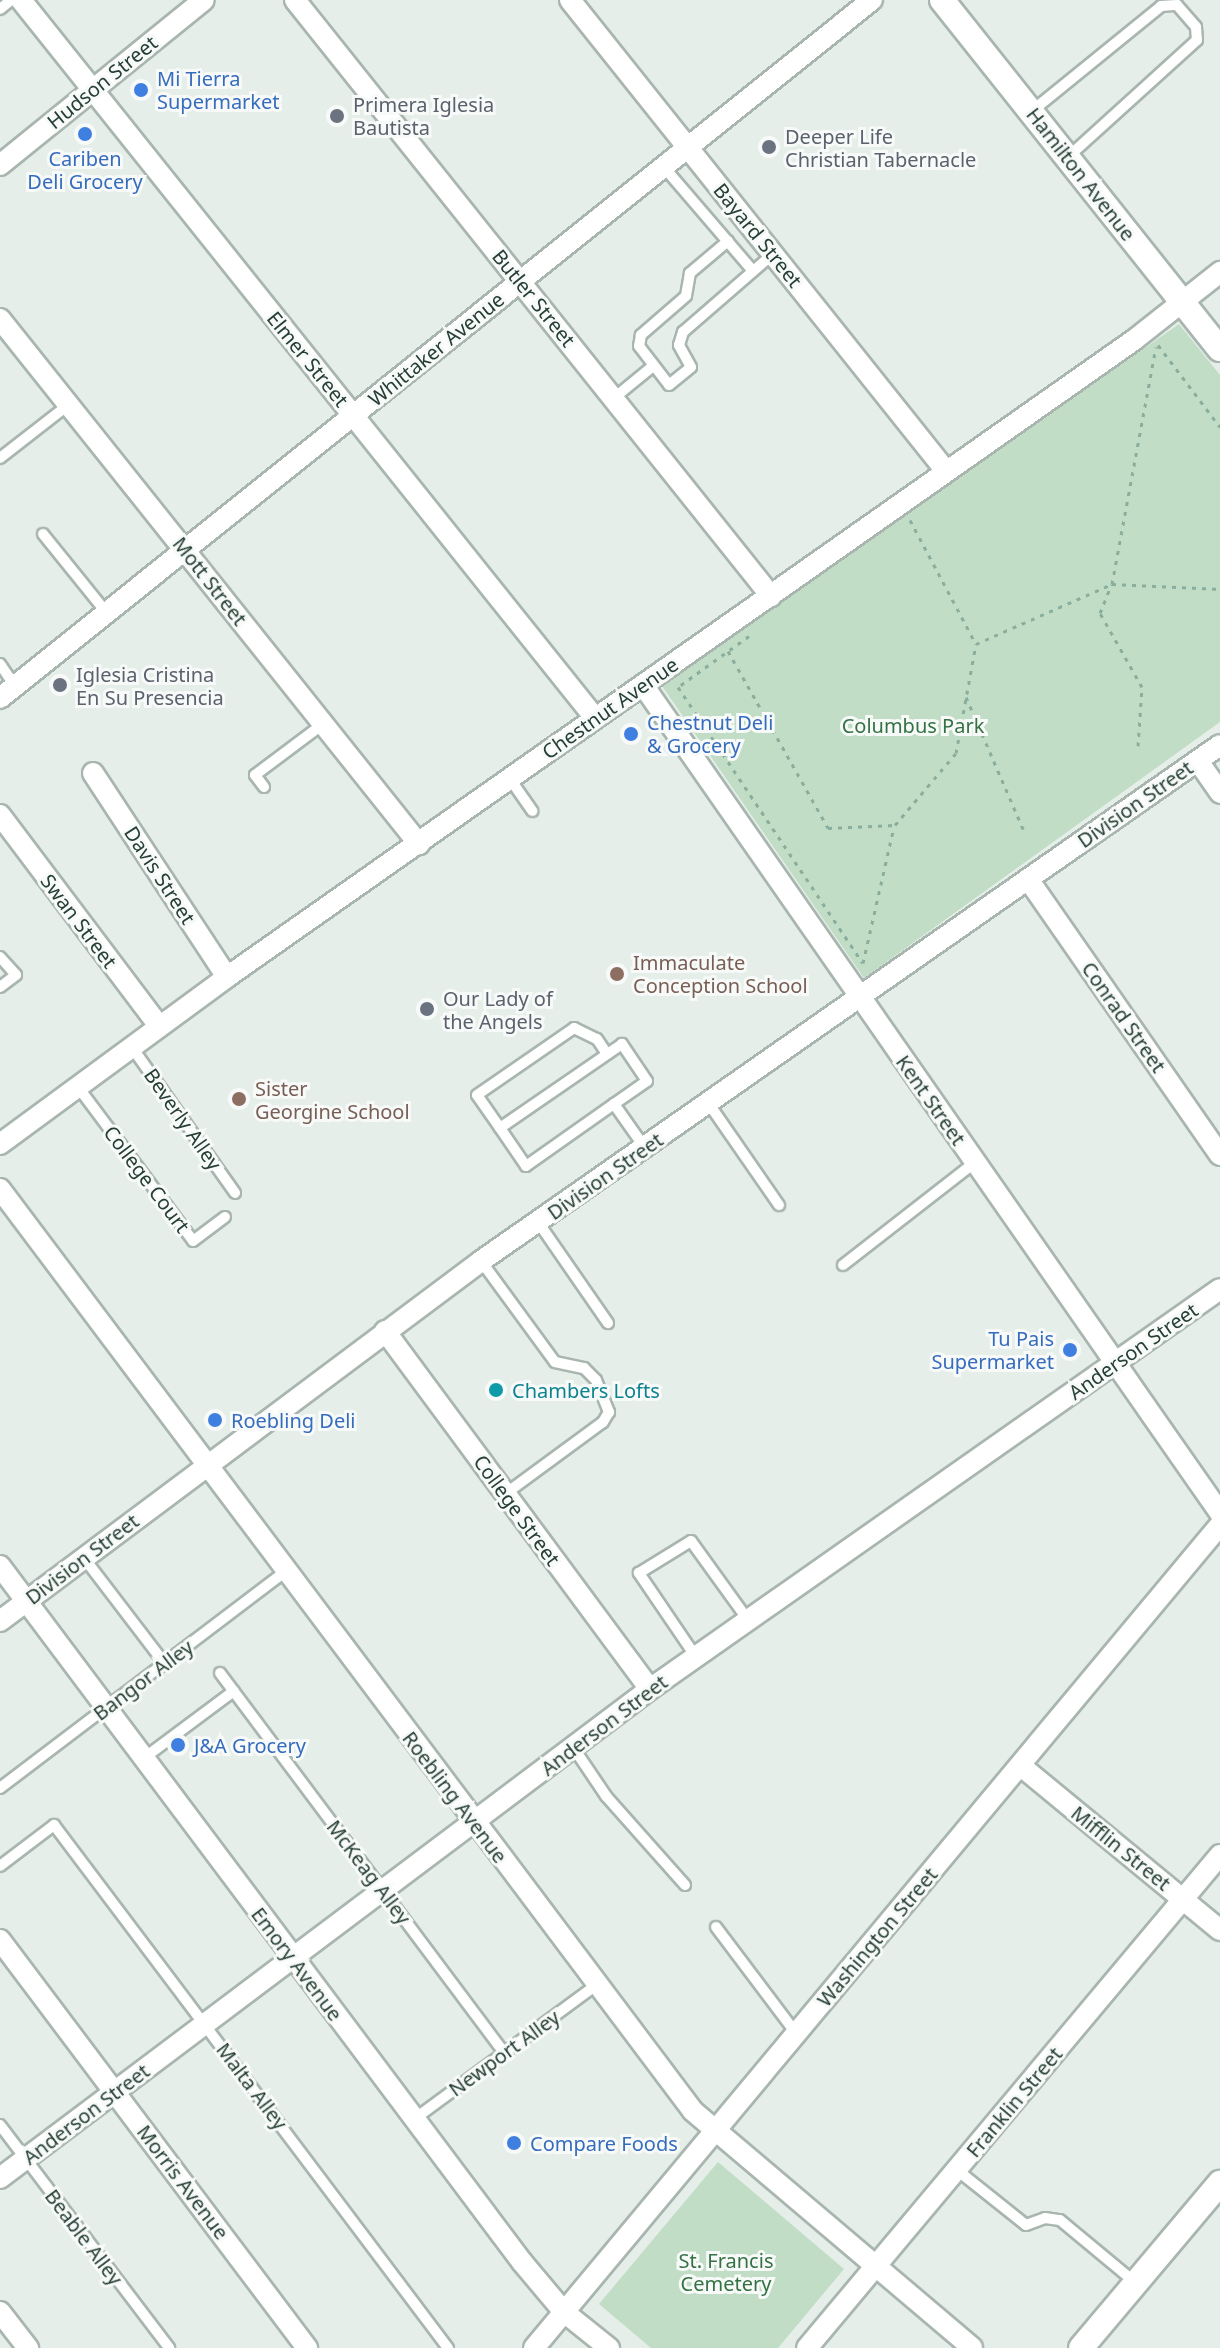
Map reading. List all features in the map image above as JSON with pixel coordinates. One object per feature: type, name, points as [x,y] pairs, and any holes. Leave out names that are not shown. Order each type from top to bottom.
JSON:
[{"type":"main road","name":"Hamilton Avenue","points":[[942,0],[1220,349]]},
{"type":"main road","points":[[1081,2348],[1220,2183]]},
{"type":"street","name":"Elmer Street","points":[[21,0],[595,718]]},
{"type":"street","name":"Hudson Street","points":[[0,165],[204,0]]},
{"type":"street","name":"Butler Street","points":[[295,0],[771,596]]},
{"type":"street","name":"Bayard Street","points":[[570,0],[946,471]]},
{"type":"street","name":"Whittaker Avenue","points":[[8,692],[872,0]]},
{"type":"street","name":"Chestnut Avenue","points":[[0,1144],[227,977],[771,596],[1183,303],[1220,272]]},
{"type":"street","name":"Mott Street","points":[[0,319],[419,844]]},
{"type":"street","name":"Kent Street","points":[[643,685],[1220,1513]]},
{"type":"street","name":"Division Street","points":[[0,1621],[481,1261],[1220,745]]},
{"type":"street","points":[[1198,761],[1220,793]]},
{"type":"street","name":"Davis Street","points":[[93,773],[227,977]]},
{"type":"street","name":"Swan Street","points":[[0,815],[159,1026]]},
{"type":"street","name":"Conrad Street","points":[[1028,879],[1220,1155]]},
{"type":"street","name":"Roebling Avenue","points":[[0,1189],[595,1986],[714,2133],[972,2348]]},
{"type":"street","name":"Anderson Street","points":[[0,2178],[650,1689],[1220,1289]]},
{"type":"street","name":"College Street","points":[[385,1331],[650,1689]]},
{"type":"street","name":"Washington Street","points":[[534,2348],[1220,1525]]},
{"type":"street","name":"Emory Avenue","points":[[0,1566],[413,2120],[564,2312],[609,2348]]},
{"type":"street","name":"Mifflin Street","points":[[1021,1766],[1220,1930]]},
{"type":"street","name":"Franklin Street","points":[[807,2348],[1220,1855]]},
{"type":"street","name":"Morris Avenue","points":[[0,1940],[307,2348]]},
{"type":"street","points":[[0,2312],[28,2348]]},
{"type":"lane","points":[[0,9],[11,0]]},
{"type":"lane","points":[[1032,112],[1161,6],[1177,5],[1196,27],[1197,40],[1068,157]]},
{"type":"lane","points":[[663,166],[753,271]]},
{"type":"lane","points":[[728,241],[690,273],[686,296],[641,335],[639,346],[669,385],[689,374],[689,359],[679,345],[683,332],[773,254]]},
{"type":"lane","points":[[614,398],[653,366]]},
{"type":"lane","points":[[0,458],[68,405]]},
{"type":"lane","points":[[43,534],[106,612]]},
{"type":"lane","points":[[0,664],[8,692]]},
{"type":"lane","points":[[264,787],[255,775],[323,724]]},
{"type":"lane","points":[[510,779],[532,811]]},
{"type":"lane","points":[[0,957],[16,975],[0,987]]},
{"type":"lane","points":[[500,1128],[622,1044],[647,1081],[526,1166],[477,1095],[574,1028],[597,1039],[607,1054]]},
{"type":"lane","name":"Beverly Alley","points":[[131,1046],[235,1193]]},
{"type":"lane","name":"College Court","points":[[77,1085],[193,1241],[225,1217]]},
{"type":"lane","points":[[614,1104],[645,1148]]},
{"type":"lane","points":[[709,1104],[779,1205]]},
{"type":"lane","points":[[843,1265],[974,1163]]},
{"type":"lane","points":[[538,1222],[608,1323]]},
{"type":"lane","points":[[481,1261],[555,1362],[584,1368],[596,1380],[609,1412],[603,1422],[505,1494]]},
{"type":"lane","points":[[696,1657],[639,1573],[691,1541],[748,1620]]},
{"type":"lane","points":[[84,1558],[165,1664]]},
{"type":"lane","name":"Bangor Alley","points":[[0,1788],[286,1571]]},
{"type":"lane","name":"McKeag Alley","points":[[220,1673],[504,2053]]},
{"type":"lane","points":[[144,1758],[234,1691]]},
{"type":"lane","points":[[573,1747],[606,1796],[685,1885]]},
{"type":"lane","name":"Malta Alley","points":[[0,1866],[54,1825],[448,2348]]},
{"type":"lane","points":[[716,1927],[796,2033]]},
{"type":"lane","name":"Newport Alley","points":[[413,2120],[595,1986]]},
{"type":"lane","name":"Beable Alley","points":[[0,2125],[169,2348]]},
{"type":"lane","points":[[957,2170],[1026,2225],[1045,2218],[1060,2220],[1136,2283]]},
{"type":"path","points":[[1144,352],[1157,343]]},
{"type":"path","points":[[1157,343],[1220,427]]},
{"type":"path","points":[[1138,746],[1142,687],[1100,613],[1112,584],[1157,343]]},
{"type":"path","points":[[898,529],[922,512]]},
{"type":"path","points":[[752,633],[678,687],[863,963],[895,825],[956,753],[976,644],[910,520]]},
{"type":"path","points":[[976,644],[1112,584],[1220,589]]},
{"type":"path","points":[[728,651],[828,828],[895,825]]},
{"type":"path","points":[[966,697],[1023,829]]},
{"type":"green space","name":"Columbus Park","points":[[1179,324],[1220,375],[1220,722],[864,978],[662,686]]},
{"type":"green space","name":"St. Francis Cemetery","points":[[718,2162],[844,2269],[778,2348],[651,2348],[599,2304]]},
{"type":"place","name":"Mi Tierra Supermarket","points":[[141,90]]},
{"type":"place","name":"Primera Iglesia Bautista","points":[[337,116]]},
{"type":"place","name":"Cariben Deli Grocery","points":[[85,134]]},
{"type":"place","name":"Deeper Life Christian Tabernacle","points":[[769,147]]},
{"type":"place","name":"Iglesia Cristina En Su Presencia","points":[[60,685]]},
{"type":"place","name":"Chestnut Deli & Grocery","points":[[631,734]]},
{"type":"place","name":"Immaculate Conception School","points":[[617,974]]},
{"type":"place","name":"Our Lady of the Angels","points":[[427,1009]]},
{"type":"place","name":"Sister Georgine School","points":[[239,1099]]},
{"type":"place","name":"Tu Pais Supermarket","points":[[1070,1350]]},
{"type":"place","name":"Chambers Lofts","points":[[496,1390]]},
{"type":"place","name":"Roebling Deli","points":[[215,1420]]},
{"type":"place","name":"J&A Grocery","points":[[178,1745]]},
{"type":"place","name":"Compare Foods","points":[[514,2143]]}]
